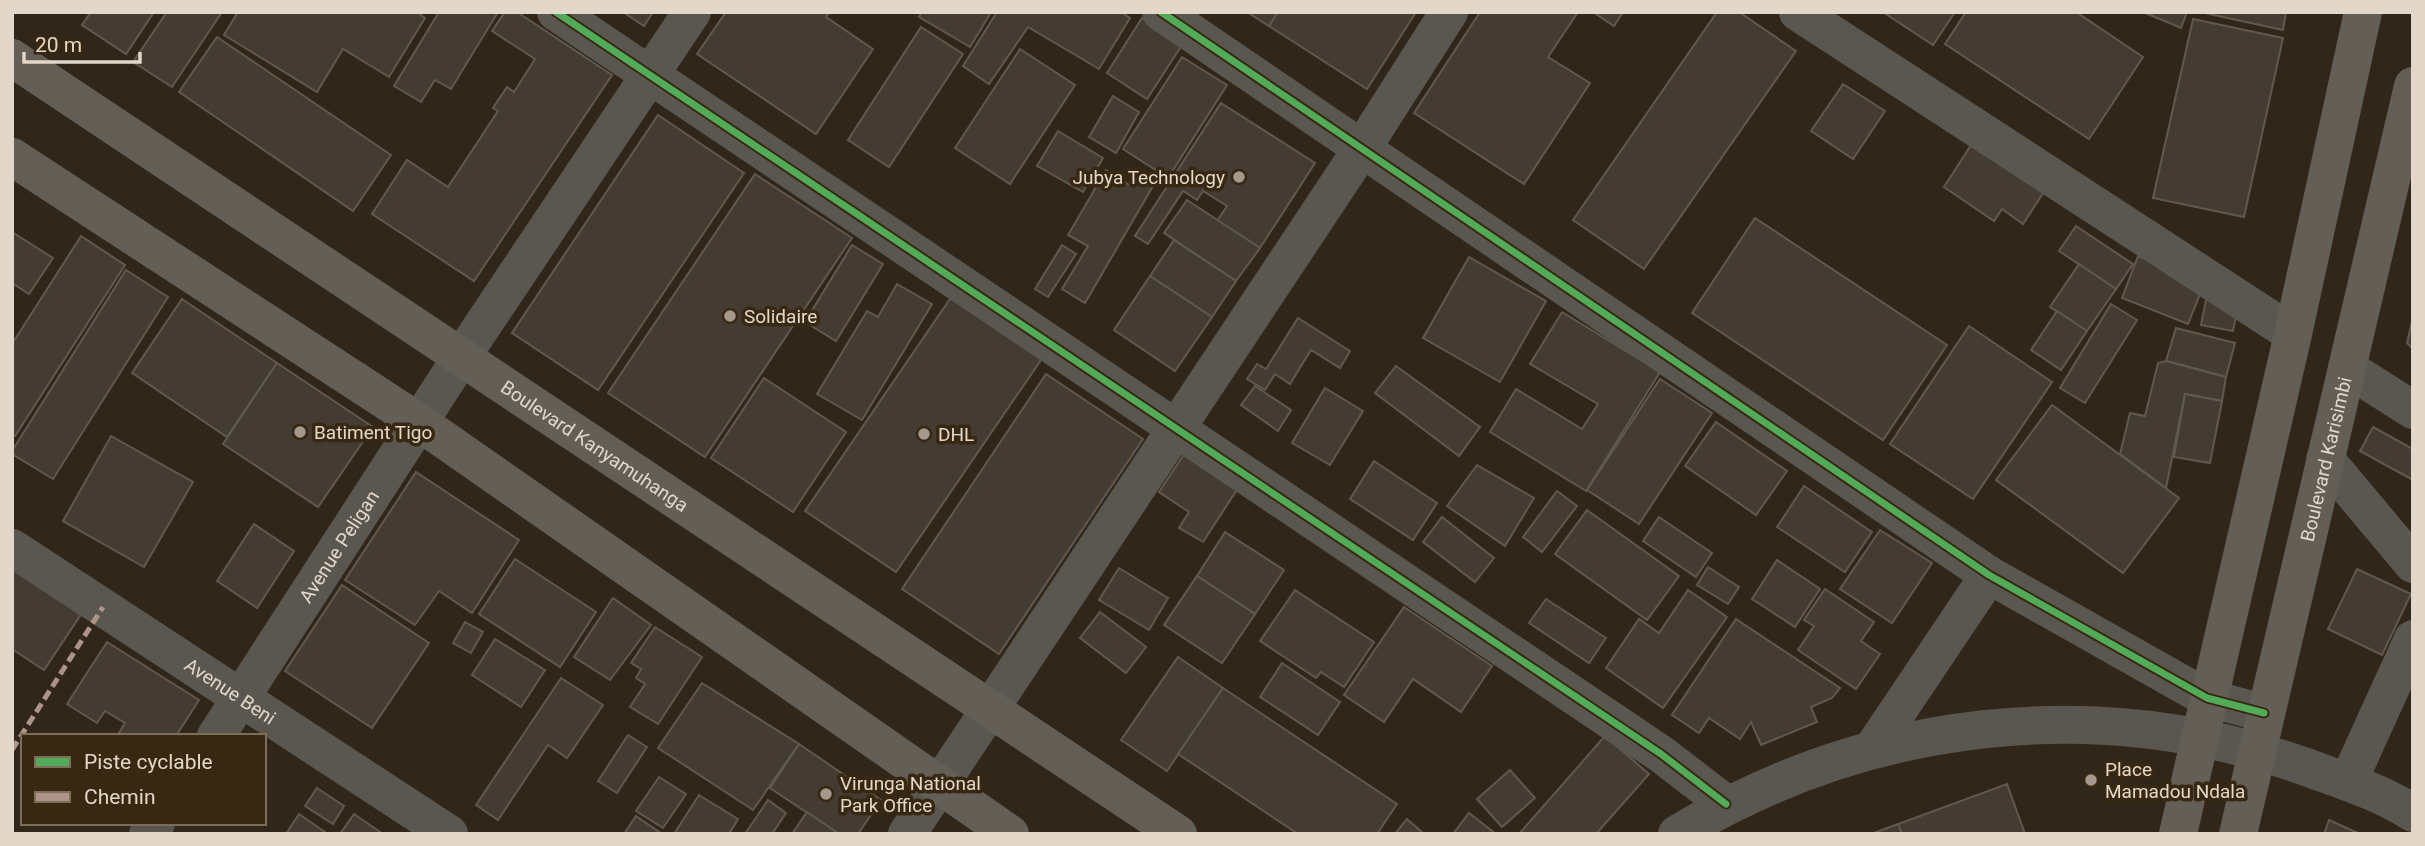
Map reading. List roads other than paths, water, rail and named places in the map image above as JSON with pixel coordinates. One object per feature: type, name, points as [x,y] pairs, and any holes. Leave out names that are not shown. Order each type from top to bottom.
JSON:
[{"type":"main road","points":[[2178,834],[2198,736],[2293,334],[2363,12]]},
{"type":"main road","name":"Boulevard Kanyamuhanga","points":[[12,58],[991,706],[1178,834]]},
{"type":"main road","name":"Boulevard Karisimbi","points":[[2238,834],[2413,86]]},
{"type":"main road","points":[[12,157],[420,423],[1010,834]]},
{"type":"street","points":[[556,12],[1661,754],[1726,804]]},
{"type":"street","name":"Avenue Peligan","points":[[217,734],[462,356],[692,12]]},
{"type":"street","points":[[1161,12],[1989,575],[2207,698],[2348,782],[2413,813]]},
{"type":"street","points":[[907,834],[1363,147],[1449,12]]},
{"type":"street","points":[[1798,12],[2293,334]]},
{"type":"street","points":[[2347,368],[2413,410]]},
{"type":"street","points":[[2325,459],[2413,564]]},
{"type":"street","name":"Avenue Beni","points":[[12,548],[449,834]]},
{"type":"street","points":[[1872,748],[1989,575]]},
{"type":"street","points":[[2348,782],[2413,639]]},
{"type":"street","points":[[1677,834],[1726,804],[1798,772],[1872,748],[1980,728],[2090,724],[2198,736],[2260,731]]},
{"type":"place","name":"Jubya Technology","points":[[1239,177]]},
{"type":"place","name":"Solidaire","points":[[730,316]]},
{"type":"place","name":"Batiment Tigo","points":[[300,432]]},
{"type":"place","name":"DHL","points":[[924,434]]},
{"type":"place","name":"Place Mamadou Ndala","points":[[2091,780]]},
{"type":"place","name":"Virunga National Park Office","points":[[826,794]]}]
